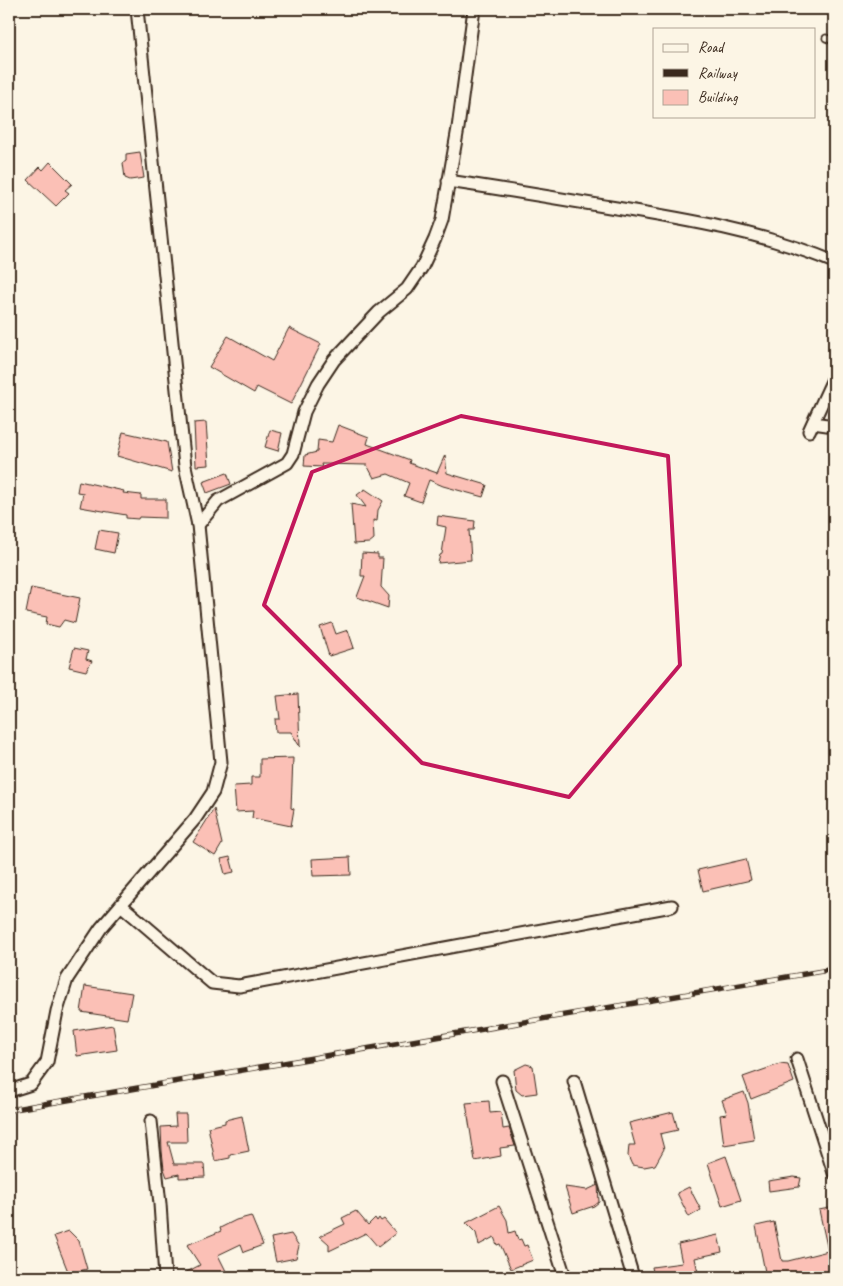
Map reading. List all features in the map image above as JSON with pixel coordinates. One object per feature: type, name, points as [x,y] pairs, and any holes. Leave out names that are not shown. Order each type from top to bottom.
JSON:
[{"type":"street","points":[[9,1091],[31,1084],[47,1062],[56,1011],[67,979],[101,928],[195,820],[213,792],[221,762],[198,525],[185,466],[137,9]]},
{"type":"street","points":[[198,525],[218,502],[287,463],[293,454],[304,412],[318,384],[334,360],[379,312],[407,289],[422,267],[436,239],[442,220],[458,128],[474,9]]},
{"type":"street","points":[[448,181],[684,220],[740,232],[811,252],[834,262]]},
{"type":"street","points":[[834,377],[811,427],[834,426]]},
{"type":"street","points":[[120,905],[212,983],[239,986],[672,906]]},
{"type":"street","points":[[796,1059],[834,1173]]},
{"type":"street","points":[[502,1081],[565,1277]]},
{"type":"street","points":[[574,1081],[633,1277]]},
{"type":"street","points":[[151,1121],[165,1277]]},
{"type":"lane","points":[[826,38],[834,41]]},
{"type":"highlighted area","points":[[461,416],[668,456],[680,665],[569,797],[422,763],[264,605],[312,472]]},
{"type":"building","points":[[140,152],[144,178],[130,180],[125,178],[123,163],[126,161],[126,154]]},
{"type":"building","points":[[50,162],[72,184],[65,190],[69,193],[56,206],[28,180],[40,167],[43,170]]},
{"type":"building","points":[[289,328],[321,344],[291,404],[257,387],[254,393],[209,367],[228,336],[272,361]]},
{"type":"building","points":[[206,422],[209,465],[196,466],[194,423]]},
{"type":"building","points":[[338,425],[369,437],[367,444],[410,460],[409,463],[437,473],[445,455],[447,473],[487,485],[483,497],[443,486],[429,480],[421,502],[404,496],[409,483],[388,474],[374,478],[367,465],[321,464],[322,467],[304,466],[305,455],[317,452],[318,440],[332,442]]},
{"type":"building","points":[[270,430],[282,433],[278,451],[265,447]]},
{"type":"building","points":[[123,432],[167,442],[172,472],[117,456]]},
{"type":"building","points":[[227,473],[231,484],[207,493],[203,482]]},
{"type":"building","points":[[79,481],[124,491],[123,493],[141,495],[141,499],[166,499],[166,518],[126,518],[126,515],[80,507],[83,493],[77,492]]},
{"type":"building","points":[[365,489],[383,501],[378,510],[377,521],[373,520],[374,539],[369,543],[354,544],[351,504],[366,507],[357,495]]},
{"type":"building","points":[[438,516],[475,521],[474,530],[469,530],[471,560],[438,563],[442,554],[446,527],[437,525]]},
{"type":"building","points":[[99,530],[118,533],[114,553],[95,549]]},
{"type":"building","points":[[362,553],[378,554],[378,558],[383,558],[381,587],[389,596],[388,608],[357,597],[365,576],[361,576]]},
{"type":"building","points":[[31,588],[80,598],[75,623],[64,620],[59,627],[46,624],[47,617],[26,613]]},
{"type":"building","points":[[332,623],[336,634],[348,630],[354,648],[329,656],[320,627]]},
{"type":"building","points":[[74,648],[88,651],[86,659],[92,661],[86,671],[69,667]]},
{"type":"building","points":[[298,694],[300,747],[291,732],[276,732],[275,719],[280,719],[277,696]]},
{"type":"building","points":[[293,758],[291,808],[294,809],[291,826],[252,818],[253,811],[236,812],[234,786],[251,785],[251,777],[260,777],[260,759]]},
{"type":"building","points":[[214,809],[222,844],[215,856],[193,842]]},
{"type":"building","points":[[230,857],[234,872],[225,874],[221,859]]},
{"type":"building","points":[[350,857],[351,875],[313,876],[312,859]]},
{"type":"building","points":[[746,859],[751,880],[703,891],[698,870]]},
{"type":"building","points":[[85,986],[132,993],[127,1019],[81,1012]]},
{"type":"building","points":[[113,1025],[117,1050],[77,1056],[74,1031]]},
{"type":"building","points":[[526,1064],[533,1066],[537,1093],[522,1095],[516,1090],[514,1070]]},
{"type":"building","points":[[780,1064],[788,1065],[794,1082],[751,1099],[743,1077]]},
{"type":"building","points":[[744,1092],[748,1103],[754,1140],[724,1145],[720,1115],[727,1114],[722,1100]]},
{"type":"building","points":[[489,1101],[490,1113],[501,1112],[503,1129],[509,1128],[515,1146],[500,1148],[501,1156],[475,1161],[466,1103]]},
{"type":"building","points":[[673,1112],[678,1130],[660,1134],[664,1149],[655,1165],[644,1167],[632,1165],[628,1156],[629,1145],[635,1145],[629,1123]]},
{"type":"building","points":[[175,1114],[186,1114],[187,1142],[168,1142],[174,1164],[204,1164],[205,1177],[179,1178],[179,1174],[167,1177],[164,1169],[161,1127],[176,1126]]},
{"type":"building","points":[[242,1116],[249,1151],[230,1155],[230,1158],[215,1161],[208,1127]]},
{"type":"building","points":[[726,1156],[741,1200],[722,1206],[708,1163]]},
{"type":"building","points":[[794,1177],[801,1178],[799,1187],[769,1191],[768,1181]]},
{"type":"building","points":[[598,1185],[599,1202],[594,1206],[573,1213],[565,1187],[587,1190]]},
{"type":"building","points":[[689,1187],[701,1210],[689,1217],[677,1193]]},
{"type":"building","points":[[499,1206],[507,1220],[509,1233],[515,1231],[518,1240],[521,1239],[524,1246],[527,1245],[533,1260],[511,1269],[500,1244],[497,1245],[494,1237],[479,1245],[476,1233],[466,1223]]},
{"type":"building","points":[[834,1207],[834,1277],[766,1277],[756,1226],[774,1222],[782,1261],[788,1261],[828,1251],[819,1210]]},
{"type":"building","points":[[356,1211],[368,1225],[375,1218],[377,1221],[379,1218],[381,1221],[384,1219],[396,1233],[378,1247],[366,1233],[329,1251],[329,1244],[320,1236],[345,1224],[342,1218]]},
{"type":"building","points":[[251,1216],[263,1245],[244,1252],[241,1244],[218,1255],[227,1273],[218,1277],[177,1277],[200,1265],[187,1245],[221,1231],[220,1228],[236,1220]]},
{"type":"building","points":[[69,1231],[79,1241],[87,1269],[69,1274],[54,1236]]},
{"type":"building","points":[[291,1234],[299,1246],[296,1258],[276,1262],[271,1238]]},
{"type":"building","points":[[718,1235],[722,1252],[695,1258],[699,1277],[654,1277],[652,1267],[682,1263],[678,1244]]},
{"type":"railway","points":[[9,1110],[834,969]]}]
